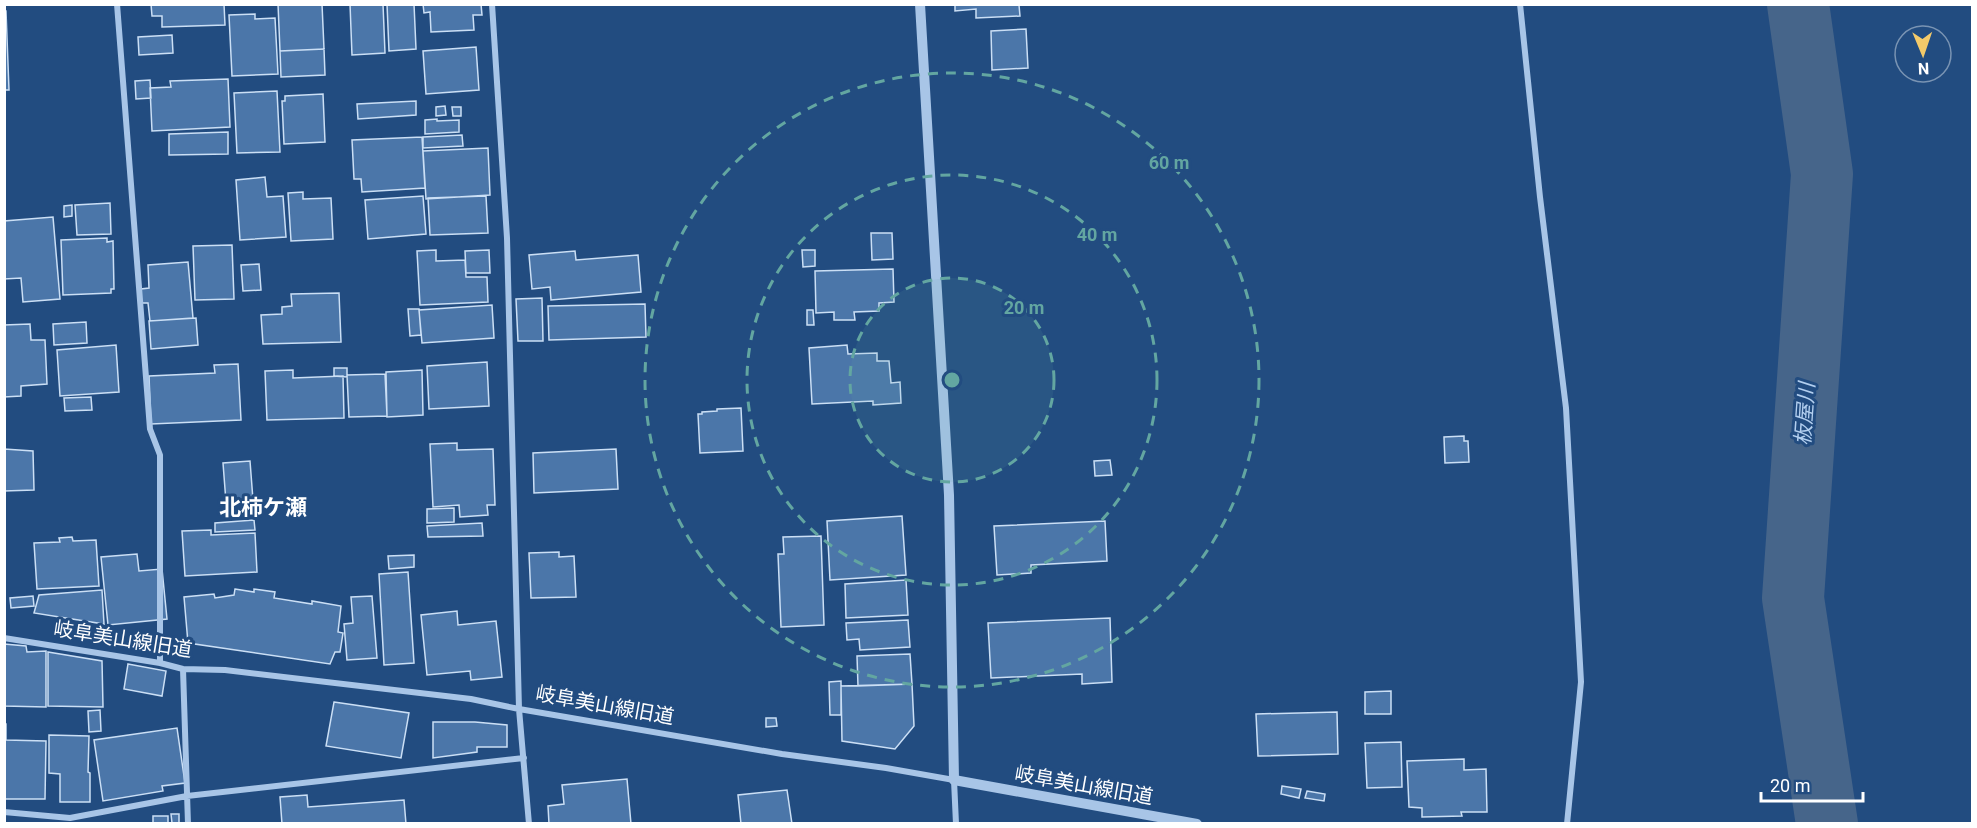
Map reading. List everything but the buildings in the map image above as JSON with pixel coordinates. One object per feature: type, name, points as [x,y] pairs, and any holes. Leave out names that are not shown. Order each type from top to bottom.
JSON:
[{"type":"street","points":[[117,4],[150,429],[160,455],[160,663]]},
{"type":"street","points":[[492,4],[507,238],[519,709],[529,824]]},
{"type":"street","points":[[920,4],[949,495],[956,824]]},
{"type":"street","points":[[1520,4],[1540,197],[1566,408],[1581,682],[1567,824]]},
{"type":"street","name":"岐阜美山線旧道","points":[[4,638],[160,663],[183,669],[225,670],[471,699],[782,754],[886,768],[1197,824]]},
{"type":"street","points":[[183,669],[188,824]]},
{"type":"street","points":[[4,812],[70,818],[187,796],[524,758]]},
{"type":"waterway","name":"板屋川","points":[[1798,4],[1822,174],[1793,598],[1827,824]]},
{"type":"district","name":"北柿ケ瀬","points":[[263,507]]}]
